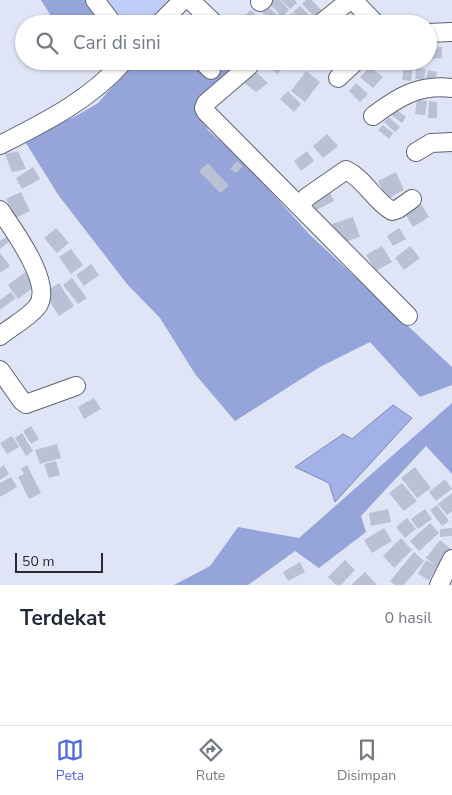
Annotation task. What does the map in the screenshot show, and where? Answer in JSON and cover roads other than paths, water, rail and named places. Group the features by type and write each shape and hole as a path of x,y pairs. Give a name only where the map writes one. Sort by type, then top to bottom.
{"street":[{"path":"95,0 106,15"},
{"path":"169,15 183,0"},
{"path":"190,0 206,15"},
{"path":"332,15 351,0 367,15"},
{"path":"437,33 452,32"},
{"path":"0,145 56,117 98,86 115,70"},
{"path":"244,70 211,98 204,108 408,316"},
{"path":"338,78 346,70"},
{"path":"373,116 396,98 417,90 452,88"},
{"path":"416,152 432,143 452,142"},
{"path":"300,205 307,197 346,170 356,175 383,206 392,211 412,199"},
{"path":"0,210 34,262 40,296 37,307 0,336"},
{"path":"0,370 22,402 26,404 76,386"},
{"path":"439,585 452,560"}]}
